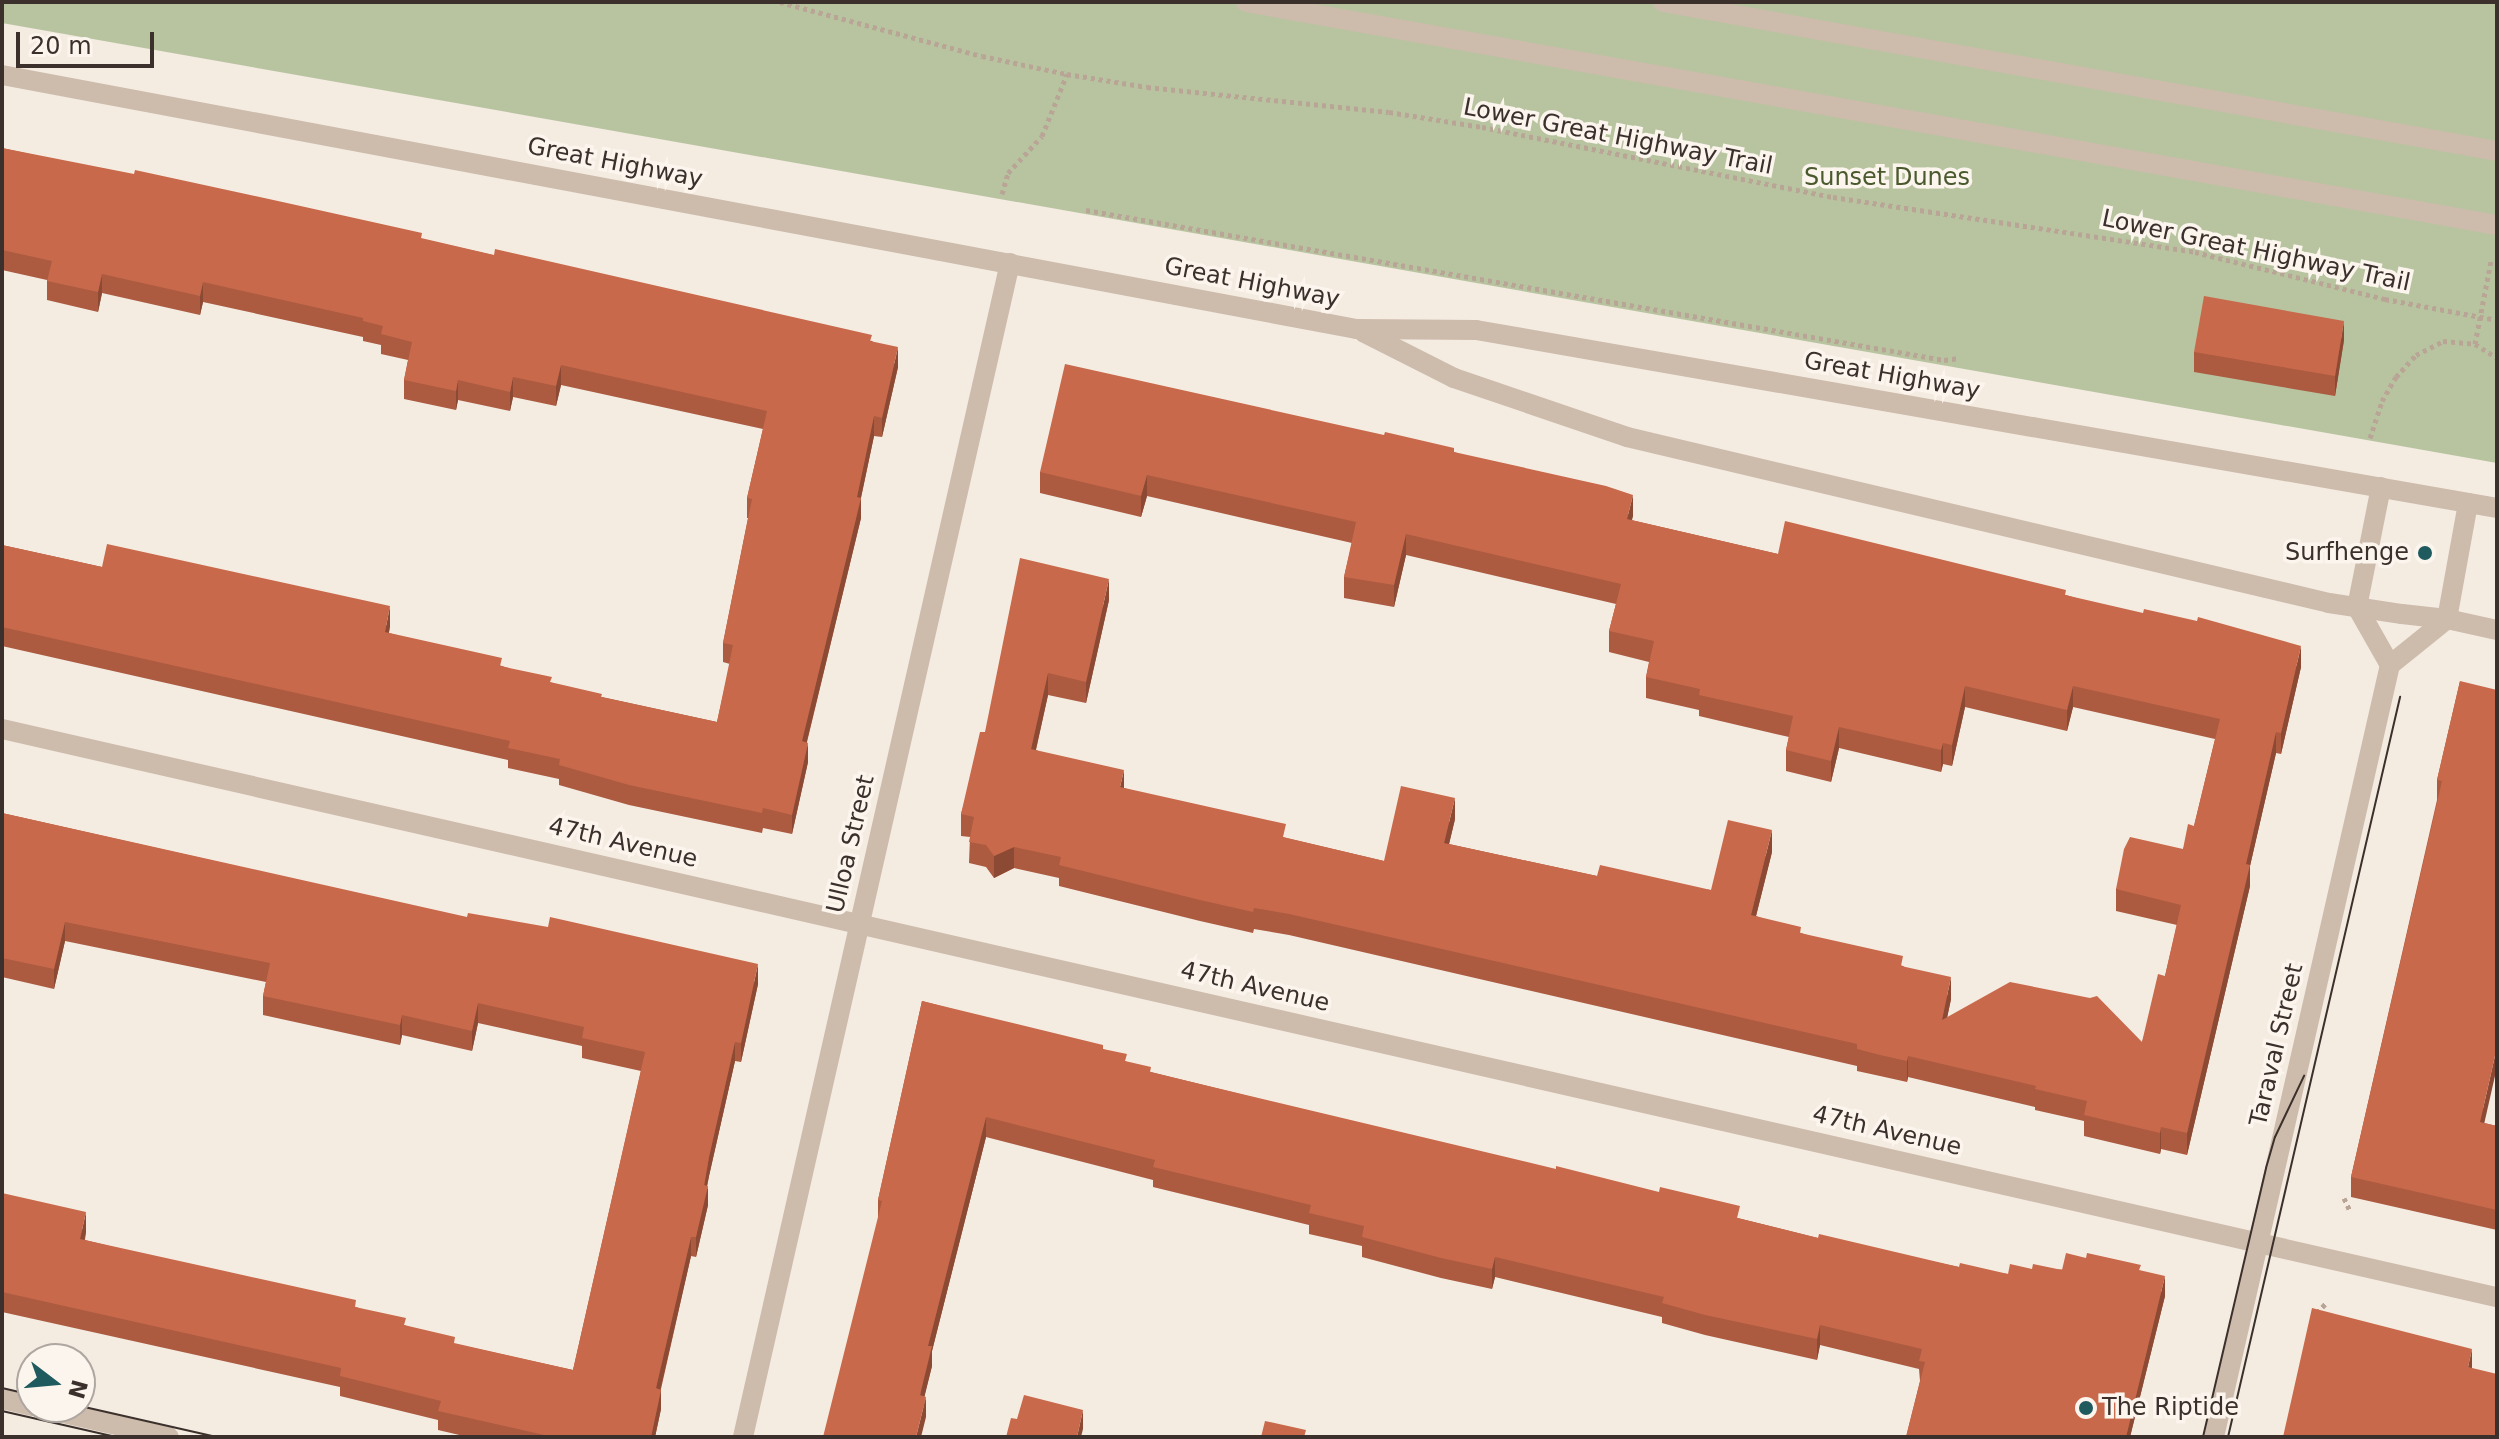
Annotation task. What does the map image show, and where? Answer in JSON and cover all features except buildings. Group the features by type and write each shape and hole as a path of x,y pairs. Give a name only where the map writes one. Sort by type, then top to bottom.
{"street":[{"path":"1246,2 2497,225"},
{"path":"1663,2 2497,151"},
{"name":"Great Highway","path":"2,75 1356,329 1476,330 2497,508"},
{"name":"Ulloa Street","path":"743,1437 1010,263"},
{"path":"1356,329 1454,378 1627,437 2357,607 2447,619 2497,630"},
{"path":"2381,487 2357,607 2390,665 2447,619 2468,503"},
{"name":"Taraval Street","path":"2214,1437 2390,665"},
{"name":"47th Avenue","path":"2,729 2497,1297"},
{"path":"96,1420 169,1437"}],"path":[{"name":"Lower Great Highway Trail","path":"780,2 982,56 1067,74 1147,87 1389,112 1482,127 1833,197 2195,252 2385,299 2497,320"},
{"path":"1002,194 1008,173 1042,136 1067,74"},
{"path":"1086,210 1944,360 1960,358"},
{"path":"2475,344 2491,261"},
{"path":"2370,438 2389,389 2416,355 2443,341 2475,344 2497,358"},
{"path":"2344,1198 2350,1211"},
{"path":"2312,1319 2327,1302"}],"green space":[{"name":"Sunset Dunes","path":"2,2 2497,2 2497,463 2,23"}],"tram line":[{"path":"2228,1437 2400,697"},
{"path":"2203,1437 2266,1168 2275,1137 2304,1076"},
{"path":"2,1388 16,1391"},
{"path":"96,1410 217,1437"},
{"path":"2,1411 116,1437"}],"place":[{"name":"Surfhenge","path":"2425,553"},
{"name":"The Riptide","path":"2086,1408"}]}
